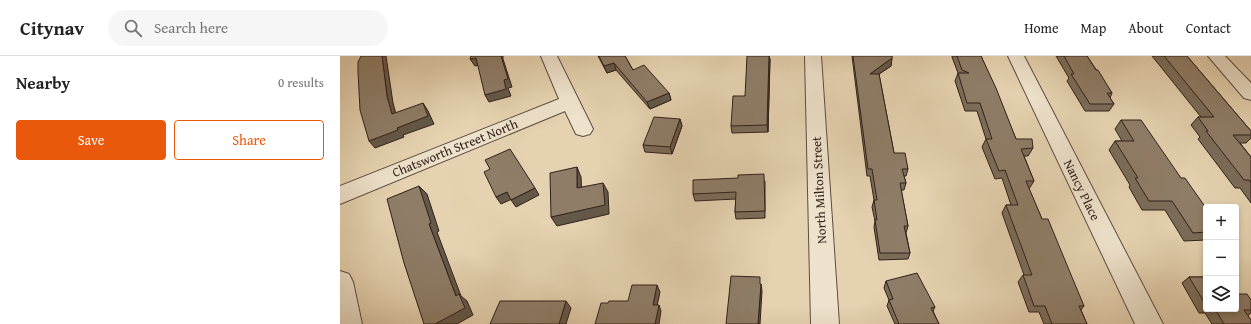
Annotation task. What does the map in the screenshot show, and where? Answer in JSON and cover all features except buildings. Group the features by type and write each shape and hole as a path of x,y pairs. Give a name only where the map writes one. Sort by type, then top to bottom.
{"street":[{"path":"549,56 569,102 583,128"},
{"name":"North Milton Street","path":"812,56 825,324"},
{"name":"Nancy Place","path":"1016,56 1149,324"},
{"path":"1216,56 1251,94"},
{"name":"Chatsworth Street North","path":"340,195 569,102"},
{"path":"340,282 348,324"}]}
